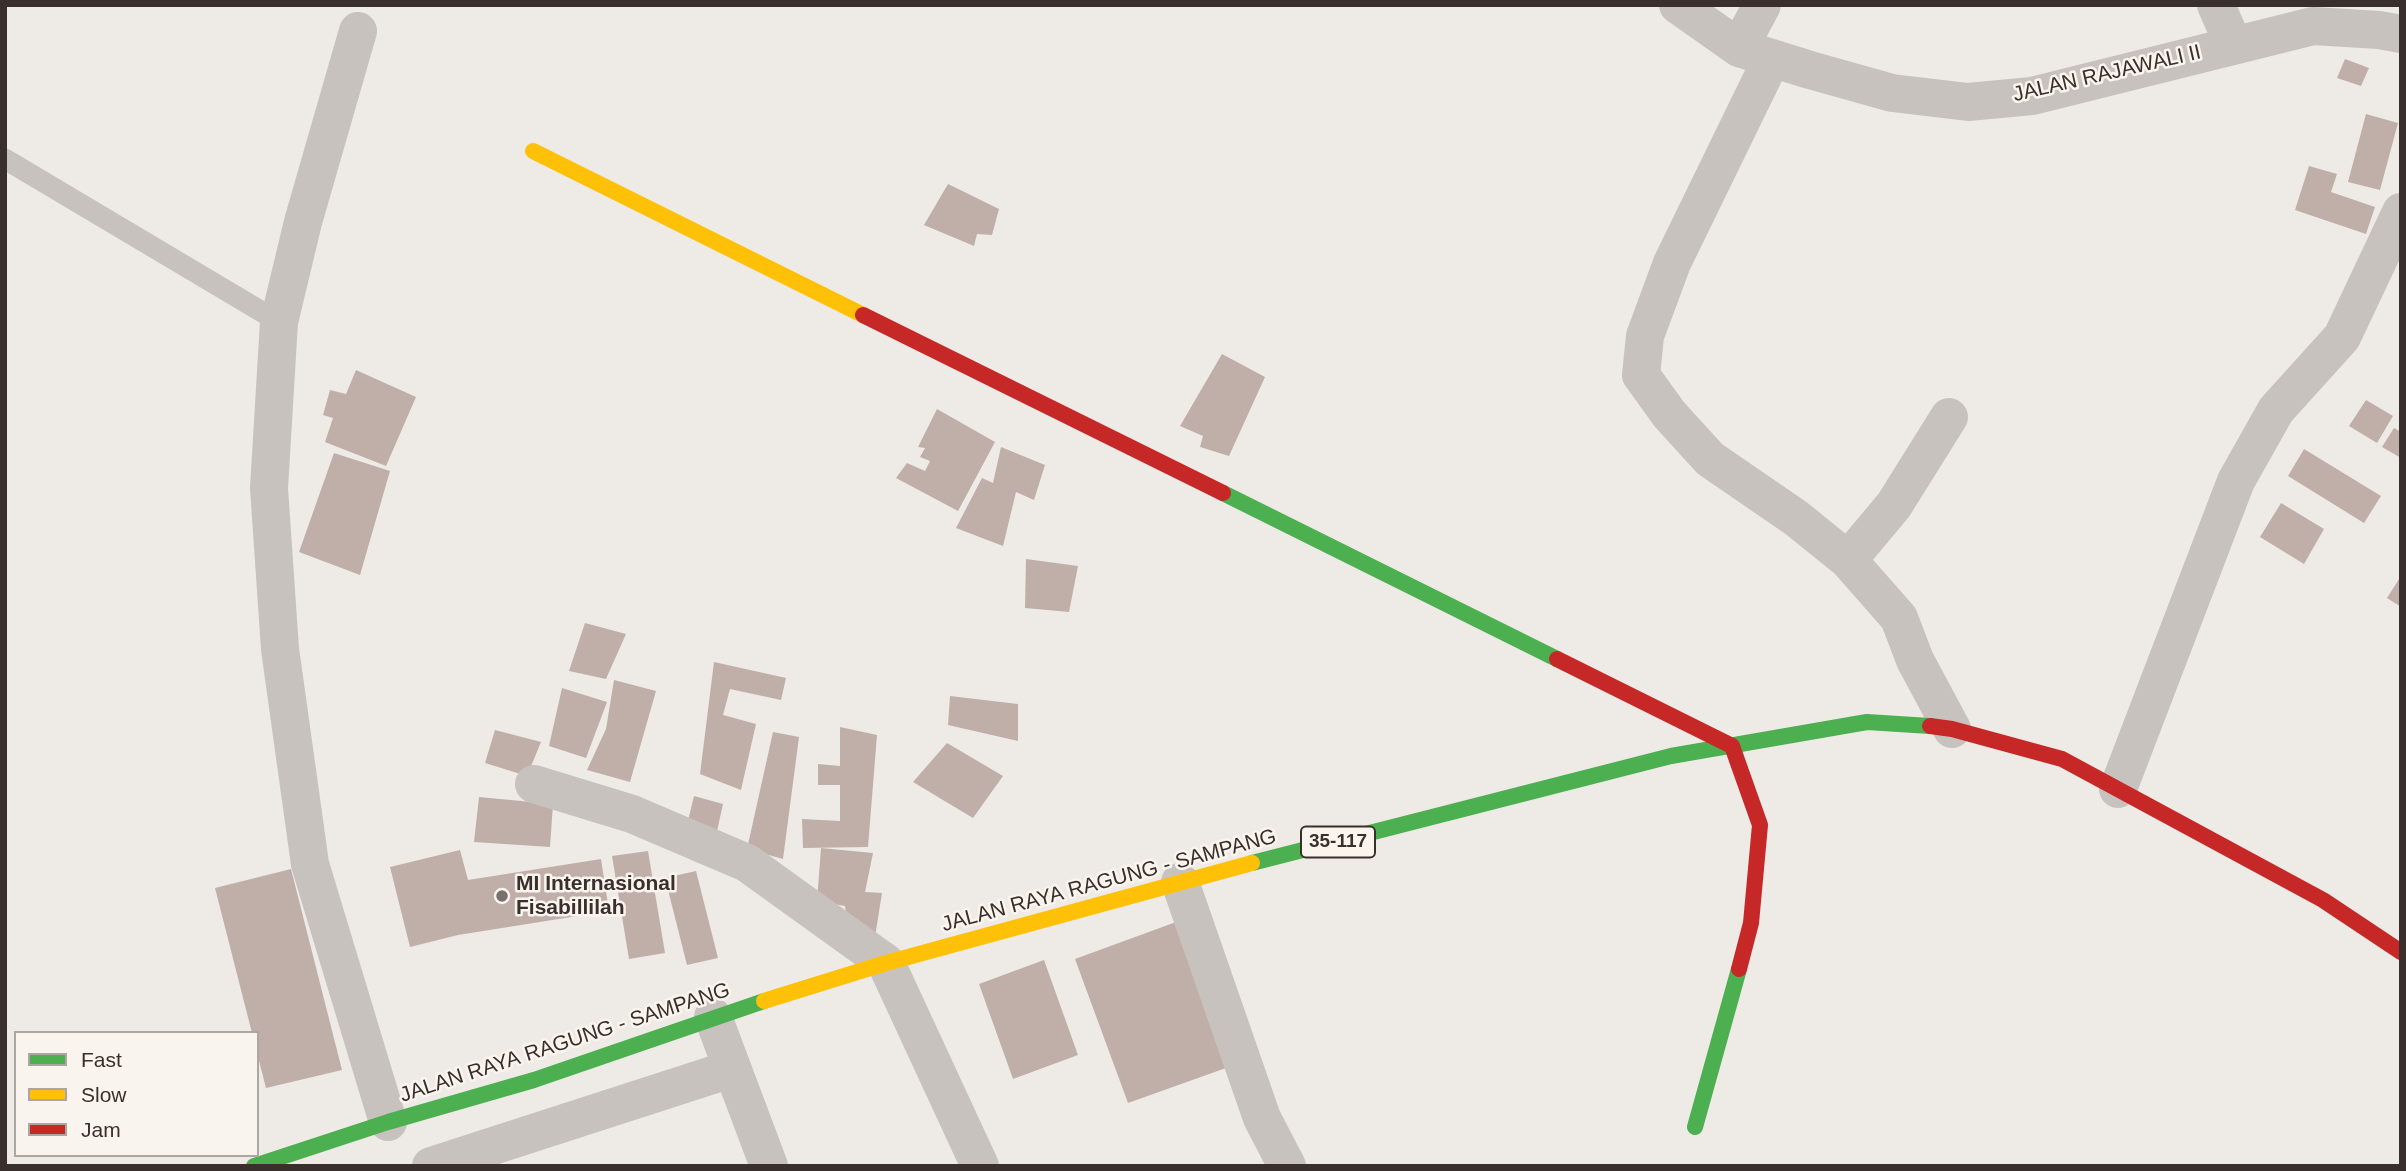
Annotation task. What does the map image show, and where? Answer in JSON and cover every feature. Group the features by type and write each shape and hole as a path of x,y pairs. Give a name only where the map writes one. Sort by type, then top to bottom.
{"main road":[{"path":"533,151 1732,746 1760,825 1751,923 1723,1033 1695,1126"},
{"name":"JALAN RAYA RAGUNG - SAMPANG","path":"254,1166 387,1122 534,1080 713,1017 886,963 1180,882 1671,756 1867,722 1907,723 1952,729 2062,759 2323,900 2401,952"}],"street":[{"name":"JALAN RAJAWALI II","path":"1678,5 1756,53 1892,93 1968,102 2032,96 2312,26 2401,34"},
{"path":"1762,5 1756,53 1645,336 1641,375 1669,414 1710,459 1796,518 1848,560 1899,618 1914,660 1952,729"},
{"path":"2216,5 2233,44"},
{"path":"358,31 303,222 279,322 268,488 280,649 310,864 387,1122"},
{"path":"2118,789 2236,481 2276,410 2342,337 2401,212"},
{"path":"1848,560 1894,505 1949,417"},
{"path":"534,784 632,814 747,863 886,963 980,1166"},
{"path":"1180,882 1262,1118 1287,1166"},
{"path":"713,1017 769,1166"},
{"path":"431,1166 732,1069"}],"lane":[{"path":"5,159 279,322"}],"building":[{"path":"2345,59 2369,68 2361,86 2337,78"},
{"path":"2366,114 2398,123 2380,190 2348,182"},
{"path":"2309,166 2337,174 2331,192 2375,207 2366,234 2295,210"},
{"path":"948,184 999,209 992,235 977,234 974,246 924,225"},
{"path":"1222,354 1265,377 1229,456 1200,447 1203,436 1180,426"},
{"path":"356,370 416,397 386,466 325,442 333,418 323,415 330,390 346,394"},
{"path":"2366,400 2393,416 2377,443 2349,426"},
{"path":"937,409 995,442 958,511 896,478 907,463 925,471 930,461 920,457 925,448 918,447"},
{"path":"2394,428 2401,432 2401,458 2382,447"},
{"path":"1001,447 1045,465 1034,500 1016,492 1003,546 956,528 982,478 993,483"},
{"path":"2304,449 2381,496 2364,523 2288,476"},
{"path":"334,453 390,471 360,575 299,552"},
{"path":"2281,503 2324,529 2304,564 2260,537"},
{"path":"1026,559 1078,566 1069,612 1025,608"},
{"path":"2401,576 2401,607 2387,598"},
{"path":"585,623 626,634 606,679 569,671"},
{"path":"714,662 786,678 781,700 730,689 723,715 756,724 741,790 700,774"},
{"path":"614,680 656,691 630,782 587,770 606,729"},
{"path":"562,688 607,702 586,758 549,746"},
{"path":"950,696 1018,704 1018,741 948,725"},
{"path":"840,727 877,735 868,847 803,848 802,819 840,821 840,785 818,785 818,764 840,766"},
{"path":"495,730 541,742 527,776 485,763"},
{"path":"773,732 799,737 783,859 747,849"},
{"path":"947,743 1003,776 973,818 913,782"},
{"path":"694,796 723,804 715,840 686,829"},
{"path":"479,797 553,804 550,847 474,842"},
{"path":"821,848 873,853 865,892 882,893 875,937 848,929 845,906 817,901"},
{"name":"MI Internasional Fisabillilah","path":"460,850 468,880 601,859 609,911 458,935 410,947 390,867"},
{"path":"648,851 665,953 629,959 612,856"},
{"path":"291,869 342,1070 266,1088 259,1061 259,1031 251,1031 215,888"},
{"path":"696,871 718,958 687,965 665,878"},
{"path":"1187,918 1240,1063 1128,1103 1075,959"},
{"path":"1044,960 1078,1055 1013,1079 979,984"}],"traffic: fast":[{"path":"1223,493 1557,659"},
{"path":"1252,863 1671,756 1867,722 1930,726"},
{"path":"1695,1127 1739,969"},
{"path":"254,1166 388,1122 534,1080 764,1001"}],"traffic: slow":[{"path":"533,151 863,315"},
{"path":"764,1001 886,963 1252,863"}],"traffic: jam":[{"path":"863,315 1223,493"},
{"path":"1557,659 1732,746 1760,825 1751,923 1739,969"},
{"path":"1930,726 1952,729 2062,759 2323,900 2401,952"}],"place":[{"name":"MI Internasional Fisabillilah","path":"502,896"}]}
